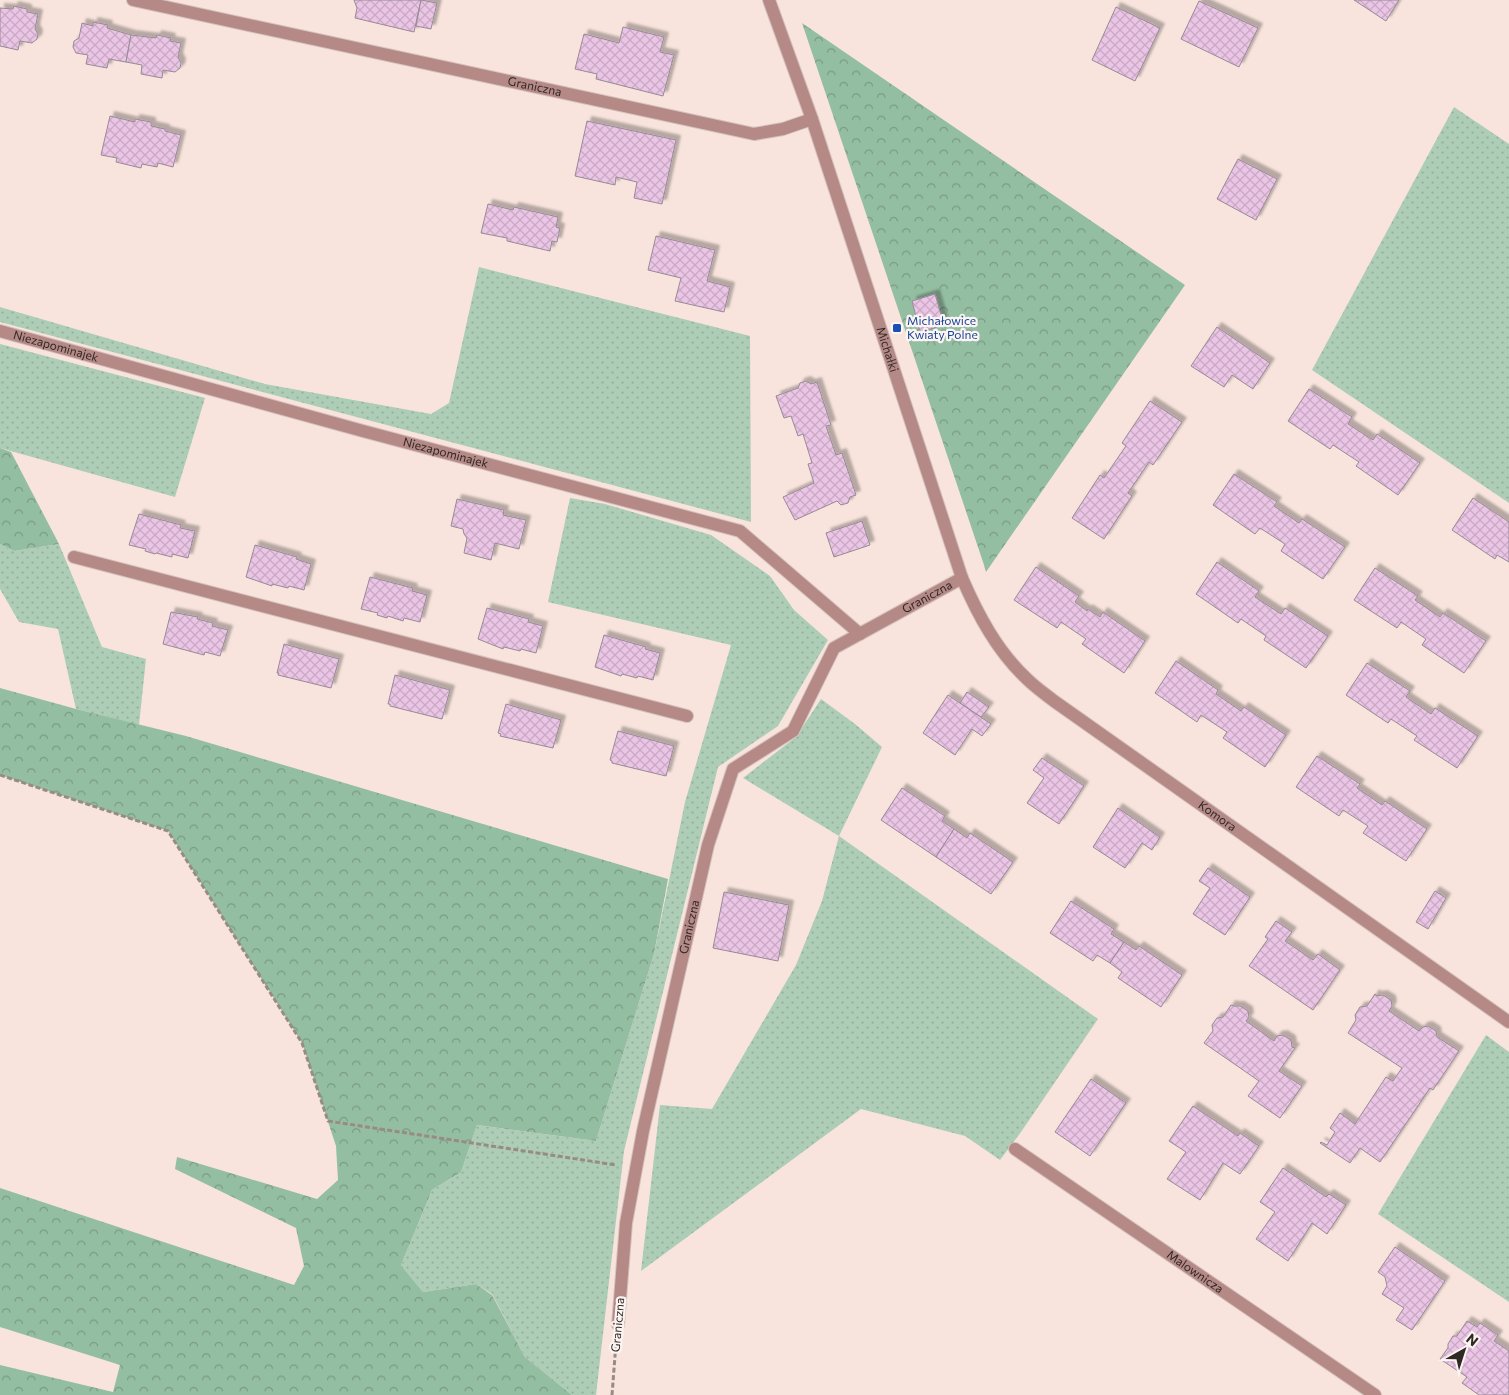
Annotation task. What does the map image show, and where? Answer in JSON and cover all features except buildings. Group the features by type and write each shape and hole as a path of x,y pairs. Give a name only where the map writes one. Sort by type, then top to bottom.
{"street":[{"name":"Graniczna","path":"133,0 754,134 783,129 812,119"},
{"path":"769,0 812,119"},
{"name":"Michałki","path":"812,119 962,578"},
{"name":"Niezapominajek","path":"0,331 740,531 860,634"},
{"path":"74,557 687,716"},
{"name":"Graniczna","path":"618,1325 626,1223 636,1168 708,845 732,769 793,731 834,648 962,578"},
{"name":"Komora","path":"962,578 978,613 1000,648 1027,679 1054,701 1509,1022"},
{"name":"Malownicza","path":"1015,1149 1376,1395"}],"path":[{"path":"0,774 168,831 302,1043 328,1121 636,1168"},
{"name":"Graniczna","path":"612,1395 618,1325"}],"green space":[{"path":"802,23 1185,285 986,572 984,565"},
{"path":"1454,107 1509,144 1509,503 1312,370"},
{"path":"479,267 750,336 751,522 0,322 0,307 265,384 431,414 449,403"},
{"path":"0,344 205,398 175,497 0,448"},
{"path":"0,448 11,452 59,544 14,551 0,544"},
{"path":"570,498 605,504 711,535 770,576 794,610 828,640 778,726 718,767 624,1151 596,1395 572,1395 525,1357 492,1294 476,1284 423,1292 401,1265 432,1190 461,1172 477,1125 596,1141 654,954 685,802 731,645 548,602"},
{"path":"0,544 14,551 59,544 102,647 146,659 139,725 76,709 58,629 19,622 0,589"},
{"path":"0,688 186,736 668,879 654,954 596,1141 477,1125 461,1172 432,1190 401,1265 423,1292 476,1284 492,1295 525,1357 572,1395 0,1395 0,1365 113,1392 120,1365 0,1327 0,1188 294,1285 304,1266 296,1228 175,1169 177,1157 317,1199 338,1180 336,1146 302,1043 168,831 0,775"},
{"path":"821,699 882,747 839,836 743,778 796,737"},
{"path":"839,836 1098,1019 1000,1160 965,1136 861,1109 641,1271 660,1105 712,1109 796,965 822,901"},
{"path":"1486,1035 1509,1052 1509,1302 1378,1214"}],"place":[{"name":"Michałowice Kwiaty Polne","path":"897,328"}]}
